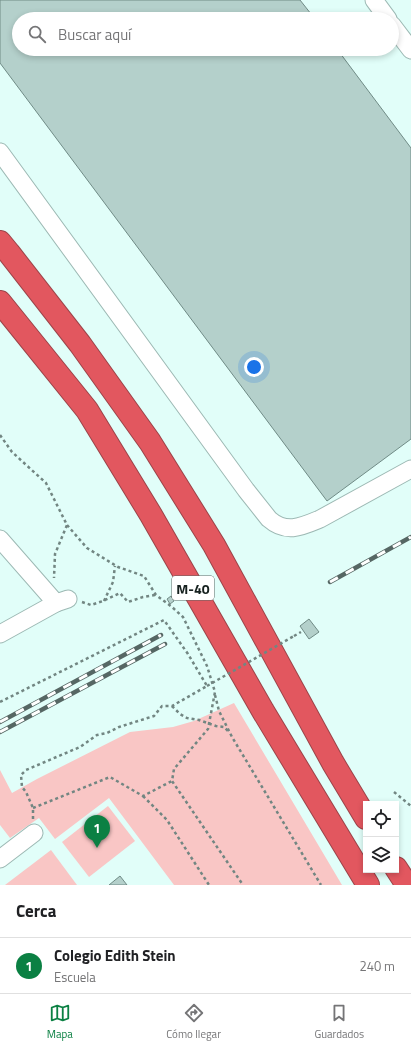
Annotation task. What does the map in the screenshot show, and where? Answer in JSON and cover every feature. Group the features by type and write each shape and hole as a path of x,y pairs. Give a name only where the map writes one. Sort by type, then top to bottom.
{"highway":[{"name":"M-40","path":"0,242 80,344 150,442 214,545 333,763 363,813"},
{"name":"M-40","path":"0,302 86,410 151,515 263,711 368,885"},
{"path":"399,873 407,885"}],"street":[{"path":"374,0 383,12"},
{"path":"399,34 411,50"},
{"path":"0,152 269,520 286,528 298,528 305,526 411,469"},
{"path":"0,539 62,601 0,634"},
{"path":"0,859 34,833"}],"path":[{"path":"0,436 12,452 46,483 68,525 87,548 115,566 144,576 156,595 183,617 207,666 219,711 232,737 321,885"},
{"path":"68,525 55,554 54,578 62,601 91,604 103,601 120,593 128,602 156,595"},
{"path":"103,601 113,582 115,566"},
{"path":"0,702 164,620 188,654 207,686"},
{"path":"34,833 33,808 26,792 22,787 21,775 26,770 80,747 97,735 107,733 119,727 154,716 162,706 172,706 301,632"},
{"path":"215,692 208,728 174,769 172,781 243,885"},
{"path":"172,706 180,714 187,718 224,727 232,737"},
{"path":"33,808 110,776 142,796 167,820 209,885"},
{"path":"142,796 172,781"},
{"path":"394,792 411,806"}],"shaded area":[{"path":"234,703 342,885 174,885 109,798 55,839 39,818 10,838 0,825 0,770 12,793 130,732 173,727 194,721"},
{"path":"108,806 135,841 89,877 62,842"},
{"path":"51,850 77,885 5,885"}],"building":[{"path":"0,0 300,0 309,12 12,12 12,56 342,56 411,148 411,439 327,501 0,63"},
{"path":"171,596 174,601 170,604 167,599"},
{"path":"309,619 319,632 309,639 300,626"},
{"path":"120,876 127,885 109,885"}],"railway":[{"path":"330,582 411,537"},
{"path":"0,722 161,635"},
{"path":"0,732 165,644"}],"place":[{"name":"Colegio Edith Stein","path":"97,848"}]}
